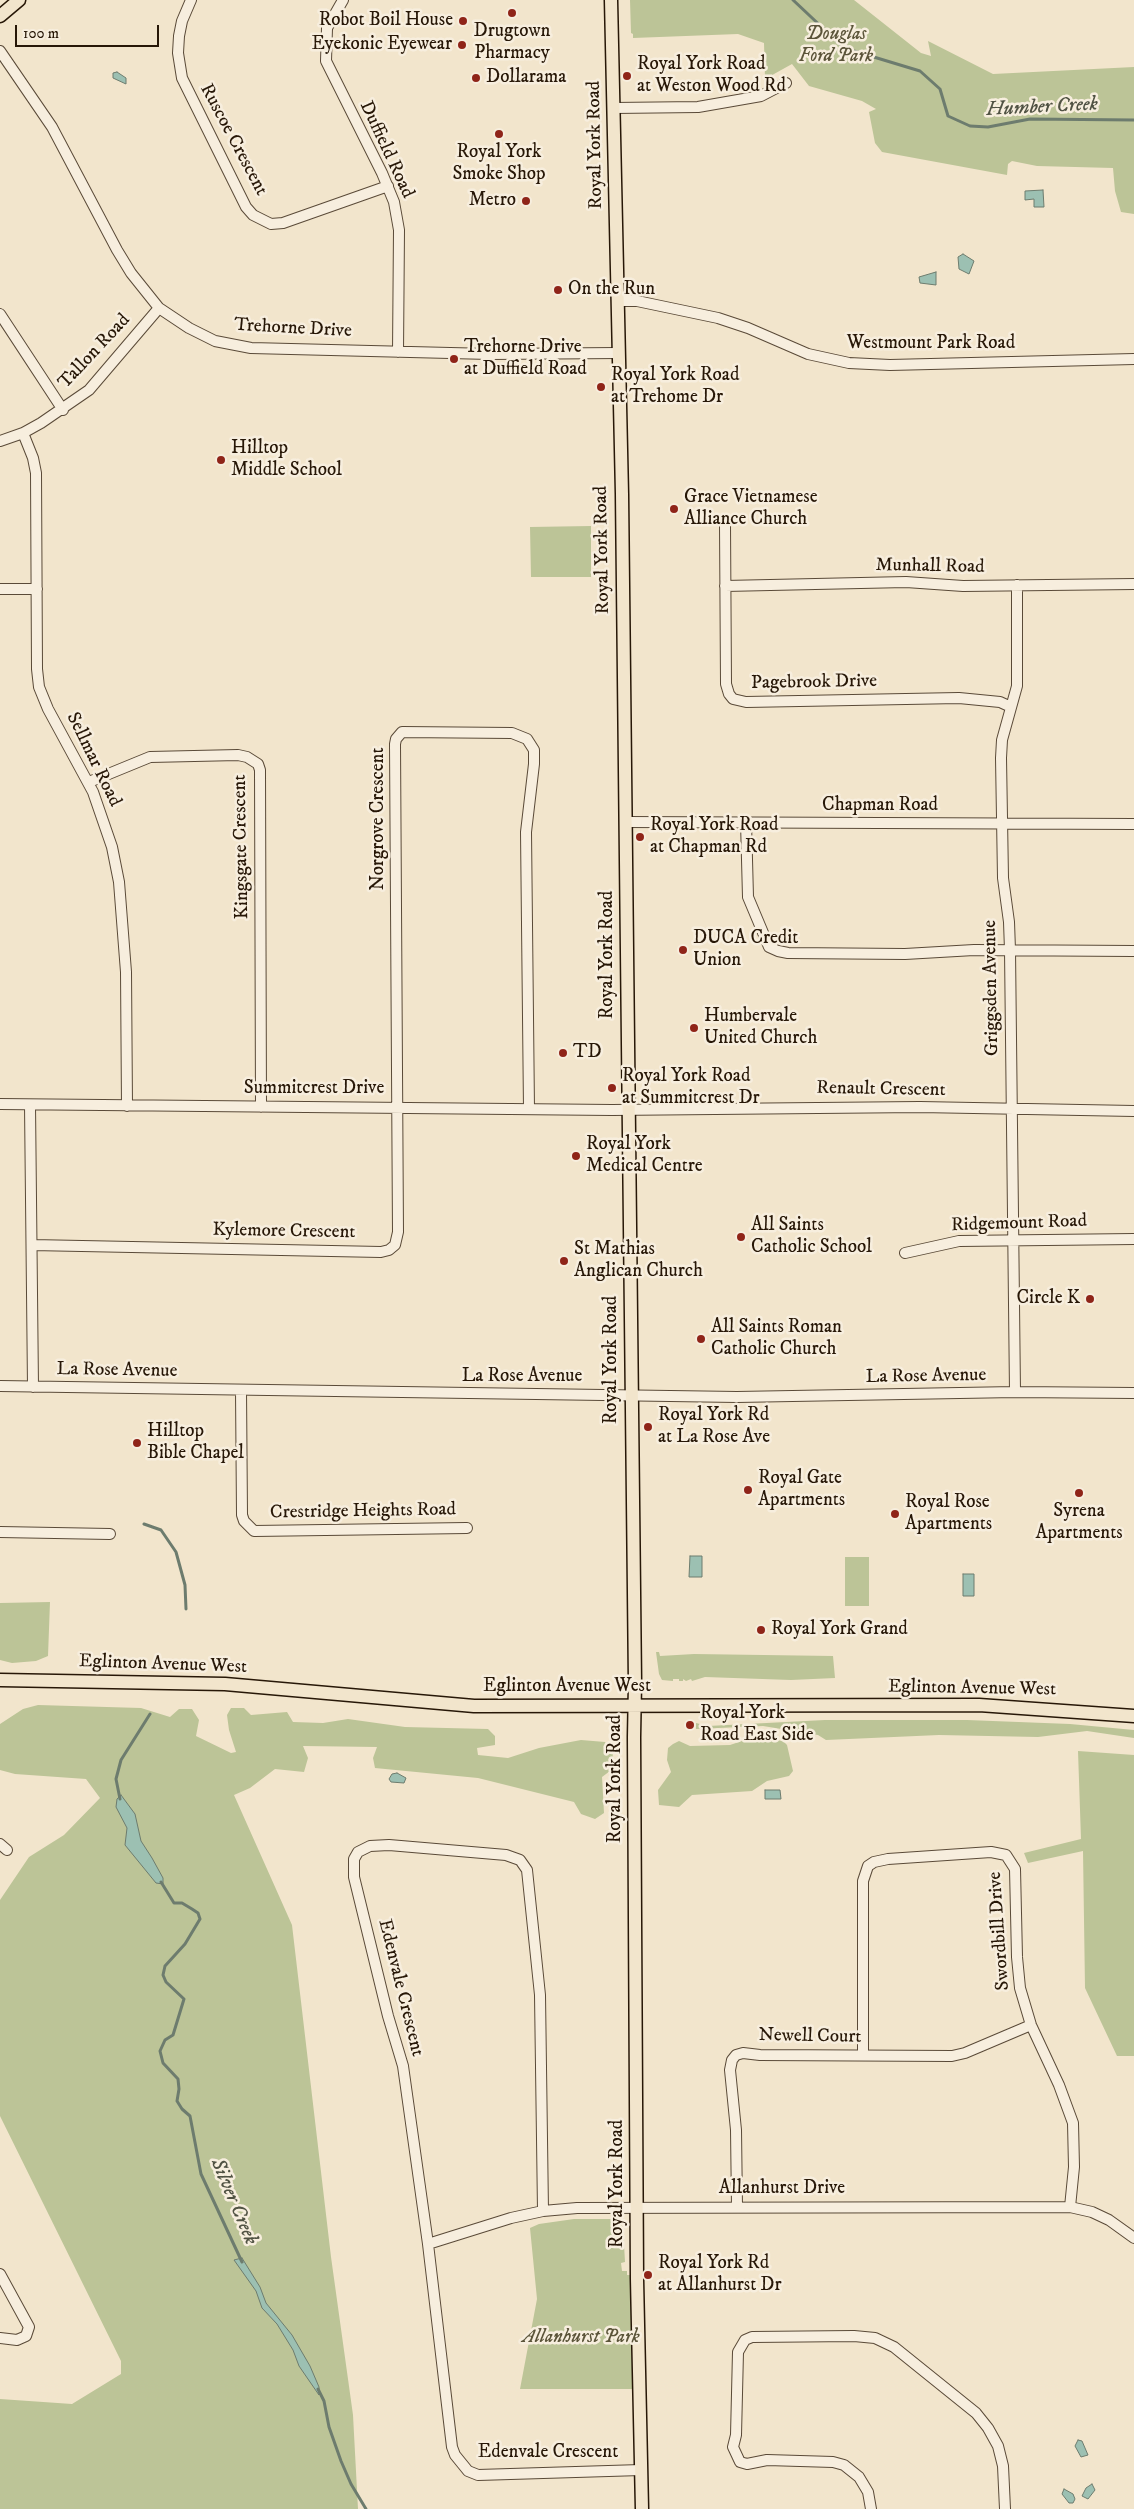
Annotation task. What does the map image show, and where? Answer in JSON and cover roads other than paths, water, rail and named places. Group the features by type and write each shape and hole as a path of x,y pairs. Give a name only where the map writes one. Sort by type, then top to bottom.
{"main road":[{"path":"0,16 19,0"},
{"name":"Royal York Road","path":"611,0 618,301 626,822 635,1706 637,2208 642,2509"},
{"name":"Eglinton Avenue West","path":"0,1680 225,1684 474,1706 979,1704 1134,1716"}],"street":[{"name":"Ruscoe Crescent","path":"191,0 182,21 179,36 178,53 182,78 246,207 253,215 271,224 283,223 388,186"},
{"name":"Duffield Road","path":"343,0 328,28 326,61 388,186 399,230 398,352"},
{"name":"Trehorne Drive","path":"0,51 48,120 124,263 159,308 189,328 215,341 251,348 398,352 618,353"},
{"path":"614,108 698,107 761,96 786,83"},
{"name":"Westmount Park Road","path":"618,301 637,301 718,318 748,328 808,354 849,363 890,365 1134,359"},
{"name":"Tallon Road","path":"0,441 23,433 63,410 89,390 159,308"},
{"path":"0,314 63,410"},
{"name":"Sellmar Road","path":"23,433 33,458 36,474 37,669 40,687 48,709 89,782 112,847 123,914 127,1106"},
{"name":"Pagebrook Drive","path":"725,525 726,684 729,694 733,699 746,702 959,698 1000,702 1012,707"},
{"name":"Munhall Road","path":"726,586 906,582 964,586 1134,584"},
{"name":"Griggsden Avenue","path":"1015,1392 1010,950 1009,922 1003,878 1002,740 1017,686 1017,585"},
{"path":"0,589 37,588"},
{"name":"Norgrove Crescent","path":"397,1107 395,744 398,734 407,732 518,734 527,739 534,750 526,832 529,1109"},
{"name":"Kingsgate Crescent","path":"89,782 150,757 238,756 253,759 258,764 260,770 261,1106"},
{"name":"Chapman Road","path":"626,822 1134,824"},
{"path":"746,822 748,897 769,947 778,951 812,954 913,954 1010,950 1134,951"},
{"name":"Summitcrest Drive","path":"0,1104 628,1109"},
{"path":"30,1105 34,1387"},
{"name":"Kylemore Crescent","path":"32,1245 389,1250 395,1246 398,1232 397,1107"},
{"name":"Renault Crescent","path":"628,1109 810,1107 1134,1111"},
{"name":"Ridgemount Road","path":"905,1253 959,1240 1134,1239"},
{"name":"La Rose Avenue","path":"0,1386 813,1398 1015,1392 1134,1393"},
{"name":"Crestridge Heights Road","path":"241,1391 242,1515 244,1522 254,1531 467,1528"},
{"path":"0,1532 110,1534"},
{"name":"Edenvale Crescent","path":"542,2211 542,2019 527,1870 520,1860 506,1856 389,1844 370,1846 358,1852 354,1859 354,1877 388,2016 403,2066 428,2244 452,2447 468,2471 478,2474 641,2470"},
{"name":"Swordbill Drive","path":"864,2055 862,1881 868,1866 880,1860 991,1852 1000,1853 1011,1859 1015,1869 1018,1978 1031,2025 1059,2085 1073,2123 1074,2161 1070,2207"},
{"name":"Newell Court","path":"737,2207 736,2130 730,2070 732,2060 743,2053 760,2055 952,2056 965,2054 1031,2025"},
{"name":"Allanhurst Drive","path":"428,2244 512,2218 542,2211 737,2207 1070,2207 1092,2212 1109,2220 1134,2238"},
{"path":"0,2274 29,2327 26,2336 17,2340 0,2338"},
{"path":"871,2509 864,2484 852,2471 839,2464 822,2460 767,2460 756,2464 740,2462 733,2447 736,2435 738,2352 746,2340 752,2337 854,2336 876,2338 894,2347 976,2414 988,2428 1001,2455 1005,2480 1005,2509"}],"waterway":[{"name":"Humber Creek","path":"793,0 844,48 920,71 940,89 948,116 970,126 988,127 1030,119 1134,120"},
{"name":"Silver Creek","path":"144,1524 161,1530 176,1552 185,1585 186,1609"},
{"name":"Silver Creek","path":"120,1799 116,1779 121,1760 150,1714"},
{"name":"Silver Creek","path":"161,1882 174,1903 182,1903 192,1909 198,1913 200,1919 185,1944 165,1966 163,1975 166,1982 184,1999 173,2035 165,2040 160,2051 163,2063 178,2079 177,2101 190,2116 201,2174 242,2262"},
{"name":"Silver Creek","path":"318,2389 324,2401 329,2427 341,2461 351,2484 366,2509"}],"place":[{"name":"Drugtown Pharmacy","path":"512,13"},
{"name":"Robot Boil House","path":"463,21"},
{"name":"Eyekonic Eyewear","path":"462,45"},
{"name":"Royal York Road at Weston Wood Rd","path":"627,76"},
{"name":"Dollarama","path":"476,78"},
{"name":"Royal York Smoke Shop","path":"499,134"},
{"name":"Metro","path":"526,201"},
{"name":"On the Run","path":"558,290"},
{"name":"Trehorne Drive at Duffield Road","path":"454,359"},
{"name":"Royal York Road at Trehome Dr","path":"601,387"},
{"name":"Hilltop Middle School","path":"221,460"},
{"name":"Grace Vietnamese Alliance Church","path":"674,509"},
{"name":"Royal York Road at Chapman Rd","path":"640,837"},
{"name":"DUCA Credit Union","path":"683,950"},
{"name":"Humbervale United Church","path":"694,1028"},
{"name":"TD","path":"563,1053"},
{"name":"Royal York Road at Summitcrest Dr","path":"612,1088"},
{"name":"Royal York Medical Centre","path":"576,1156"},
{"name":"All Saints Catholic School","path":"741,1237"},
{"name":"St Mathias Anglican Church","path":"564,1261"},
{"name":"Circle K","path":"1090,1299"},
{"name":"All Saints Roman Catholic Church","path":"701,1339"},
{"name":"Royal York Rd at La Rose Ave","path":"648,1427"},
{"name":"Hilltop Bible Chapel","path":"137,1443"},
{"name":"Royal Gate Apartments","path":"748,1490"},
{"name":"Syrena Apartments","path":"1079,1493"},
{"name":"Royal Rose Apartments","path":"895,1514"},
{"name":"Royal York Grand","path":"761,1630"},
{"name":"Royal York Road East Side","path":"690,1725"},
{"name":"Royal York Rd at Allanhurst Dr","path":"648,2275"}],"park label":[{"name":"Douglas Ford Park","path":"836,46"},
{"name":"Allanhurst Park","path":"581,2338"}]}
